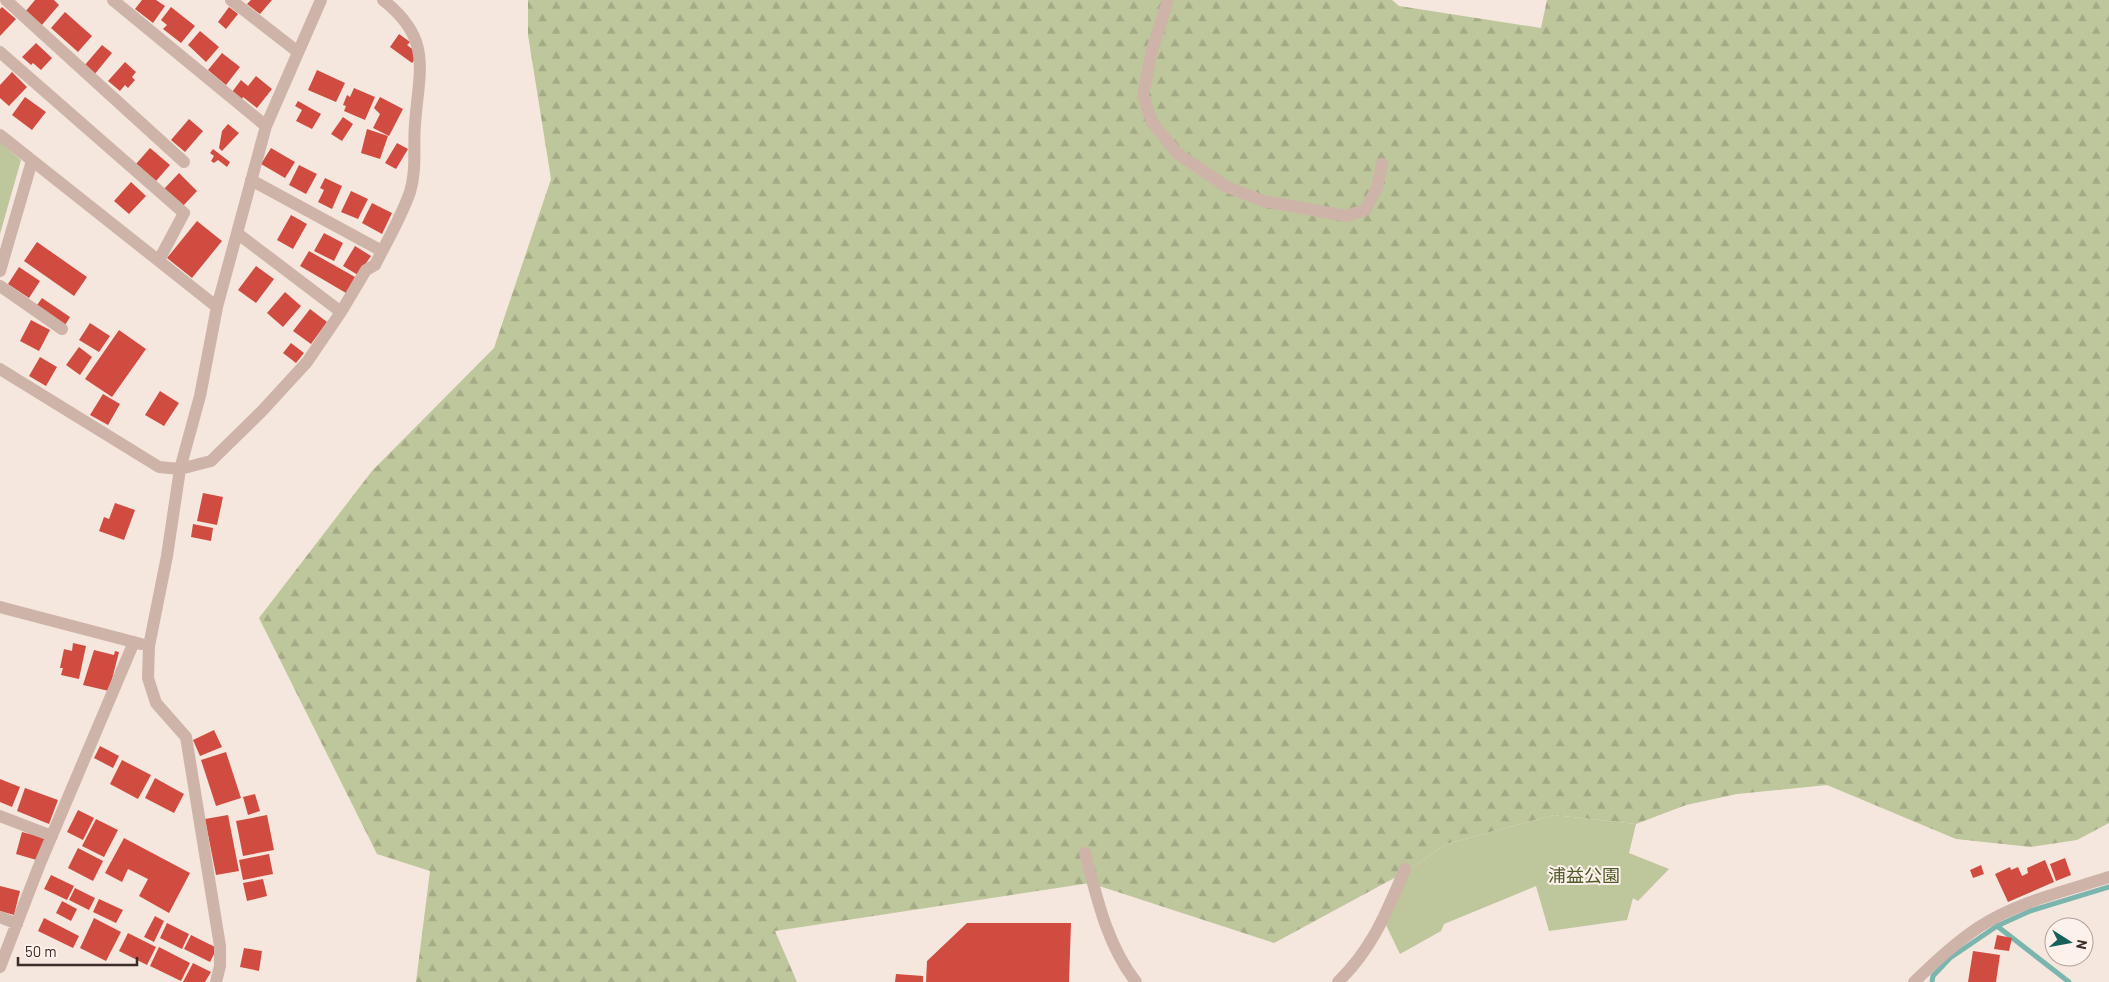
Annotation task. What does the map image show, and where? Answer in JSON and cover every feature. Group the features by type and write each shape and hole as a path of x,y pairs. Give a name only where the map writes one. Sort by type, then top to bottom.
{"street":[{"path":"6,0 184,162"},
{"path":"113,0 266,126"},
{"path":"231,0 298,52"},
{"path":"216,982 220,966 220,946 186,737 156,703 148,678 149,646 167,556 180,469 200,396 217,307 266,126 321,0"},
{"path":"0,370 159,467 180,469 211,461 262,411 307,362 341,312 366,270 375,265 409,194 415,171 415,126 421,69 419,50 412,30 399,12 383,0"},
{"path":"1168,0 1152,50 1143,95 1152,122 1177,153 1227,187 1264,201 1346,216 1365,210 1377,188 1382,164"},
{"path":"0,52 184,213 159,260"},
{"path":"0,135 217,307"},
{"path":"0,271 32,161"},
{"path":"251,180 382,251"},
{"path":"237,233 341,312"},
{"path":"0,286 62,329"},
{"path":"0,607 149,646"},
{"path":"0,967 52,836 134,642"},
{"path":"0,816 52,836"},
{"path":"1085,853 1100,908 1112,940 1136,982"},
{"path":"1338,982 1352,968 1376,934 1405,869"},
{"path":"1914,982 1948,950 1980,926 2008,911 2109,877"},
{"path":"0,918 17,924"}],"green space":[{"path":"528,0 1392,0 1399,6 1541,28 1547,0 2109,0 2109,823 2077,840 2031,847 1956,839 1827,785 1737,794 1686,805 1636,824 1554,815 1446,844 1411,869 1274,943 1090,883 775,931 797,982 416,982 430,871 377,854 259,618 372,471 494,348 551,179 528,35"},
{"path":"0,142 21,160 0,234"},
{"name":"浦益公園","path":"1554,815 1636,824 1629,853 1669,869 1638,901 1633,898 1627,920 1549,931 1536,886 1444,924 1441,931 1400,954 1386,925 1411,869 1446,844"}],"building":[{"path":"35,0 54,0 59,5 41,26 25,12"},
{"path":"142,0 156,0 165,6 153,23 135,9"},
{"path":"251,0 272,0 260,14 247,4"},
{"path":"2,7 16,19 0,36 0,9"},
{"path":"171,7 195,26 181,43 163,29 167,25 161,20"},
{"path":"229,7 238,14 226,29 218,22"},
{"path":"65,12 92,36 78,52 51,28"},
{"path":"200,31 219,47 206,62 188,45"},
{"path":"399,34 410,42 407,45 419,54 412,63 390,47"},
{"path":"36,43 52,58 41,70 33,63 31,65 22,57"},
{"path":"102,45 112,53 94,75 84,66"},
{"path":"222,53 240,67 226,85 208,70"},
{"path":"125,62 136,72 132,77 135,80 128,88 125,85 120,91 108,81"},
{"path":"317,70 345,83 336,102 308,90"},
{"path":"12,72 27,87 9,106 0,98 0,85"},
{"path":"256,76 272,89 257,108 243,97 242,99 232,92 241,80 248,86"},
{"path":"354,88 375,97 365,120 344,111 346,106 343,105 347,95 350,97"},
{"path":"25,97 46,112 32,130 12,115"},
{"path":"380,97 403,109 389,136 373,128 380,114 374,108"},
{"path":"298,101 321,114 312,129 296,121 302,110 295,106"},
{"path":"343,117 353,124 342,141 331,134"},
{"path":"189,119 203,131 185,152 171,140"},
{"path":"228,124 239,133 222,151 219,148 222,131"},
{"path":"367,129 388,136 380,159 361,153"},
{"path":"397,143 408,149 396,169 385,163"},
{"path":"150,148 170,165 156,181 136,164"},
{"path":"271,148 295,162 285,178 261,164"},
{"path":"213,149 230,162 227,167 218,160 214,163 211,161 214,156 210,153"},
{"path":"299,165 317,174 306,194 289,185"},
{"path":"179,173 197,191 183,206 164,189"},
{"path":"325,178 342,186 332,209 318,202 324,190 320,188"},
{"path":"131,182 146,196 129,214 114,201"},
{"path":"351,191 368,199 358,219 341,212"},
{"path":"372,203 392,213 382,234 362,223"},
{"path":"291,215 307,224 293,249 277,240"},
{"path":"197,221 222,241 192,278 167,258"},
{"path":"324,233 343,243 334,261 314,251"},
{"path":"37,242 87,277 74,296 24,261"},
{"path":"355,246 371,256 358,275 343,266"},
{"path":"309,251 355,277 346,293 300,266"},
{"path":"256,266 274,279 256,303 238,290"},
{"path":"19,267 40,281 29,298 8,284"},
{"path":"285,292 301,306 283,327 267,313"},
{"path":"42,298 70,317 64,327 35,308"},
{"path":"310,309 327,322 311,344 293,331"},
{"path":"31,320 50,330 39,351 20,341"},
{"path":"90,323 110,336 99,352 79,340"},
{"path":"119,330 146,349 112,397 85,379"},
{"path":"291,343 304,353 296,363 283,353"},
{"path":"79,347 92,357 80,375 66,365"},
{"path":"40,357 57,367 46,386 29,376"},
{"path":"160,391 179,403 164,426 145,415"},
{"path":"103,394 120,404 108,425 90,415"},
{"path":"203,493 223,497 217,525 197,521"},
{"path":"115,503 135,510 124,540 99,531 104,517 109,519"},
{"path":"193,524 213,528 211,541 191,537"},
{"path":"73,643 86,646 79,679 61,675 63,668 60,668 64,649 72,651"},
{"path":"94,650 114,655 115,651 119,652 109,691 83,685"},
{"path":"214,730 222,747 200,756 193,740"},
{"path":"100,746 119,756 113,768 94,758"},
{"path":"226,752 241,798 216,806 201,760"},
{"path":"122,760 151,775 138,799 110,784"},
{"path":"155,778 184,794 174,813 145,798"},
{"path":"0,779 20,787 12,807 0,802"},
{"path":"25,788 58,800 49,824 17,811"},
{"path":"255,794 260,811 248,815 243,797"},
{"path":"78,810 94,818 83,840 67,832"},
{"path":"228,815 239,871 216,875 205,819"},
{"path":"267,815 274,850 243,856 236,821"},
{"path":"96,819 118,830 104,857 82,846"},
{"path":"22,832 45,838 40,861 16,854"},
{"path":"124,838 190,873 169,913 139,896 148,879 128,869 122,882 105,873"},
{"path":"78,848 103,861 93,881 68,868"},
{"path":"269,854 273,874 243,880 239,860"},
{"path":"2065,858 2071,875 2056,881 2050,864"},
{"path":"2045,860 2054,882 2008,902 1995,874 2010,867 2011,870 2018,867 2022,876 2028,873 2027,868"},
{"path":"1981,865 1984,874 1973,878 1970,870"},
{"path":"51,875 74,886 67,900 44,889"},
{"path":"263,879 267,896 247,901 243,883"},
{"path":"0,886 20,891 14,915 0,911"},
{"path":"75,888 95,898 89,910 69,900"},
{"path":"99,899 123,910 116,923 93,912"},
{"path":"62,901 77,909 71,921 56,913"},
{"path":"155,916 164,921 154,942 144,937"},
{"path":"44,918 79,936 73,948 38,931"},
{"path":"94,918 121,932 106,961 80,948"},
{"path":"167,923 189,934 182,949 160,938"},
{"path":"967,923 1071,923 1069,982 926,982 927,961"},
{"path":"128,933 156,947 147,965 119,951"},
{"path":"191,935 217,948 210,962 184,949"},
{"path":"1997,935 2012,938 2009,951 1994,949"},
{"path":"159,947 190,963 181,981 150,966"},
{"path":"244,948 262,951 259,971 240,967"},
{"path":"1973,951 2000,955 1996,982 1968,982"},
{"path":"193,963 211,972 205,982 183,982"},
{"path":"896,974 923,976 923,982 895,982"}],"waterway":[{"path":"1932,982 1933,976 1950,958 1997,926 2030,911 2109,887"},
{"path":"1997,926 2069,982"}]}
